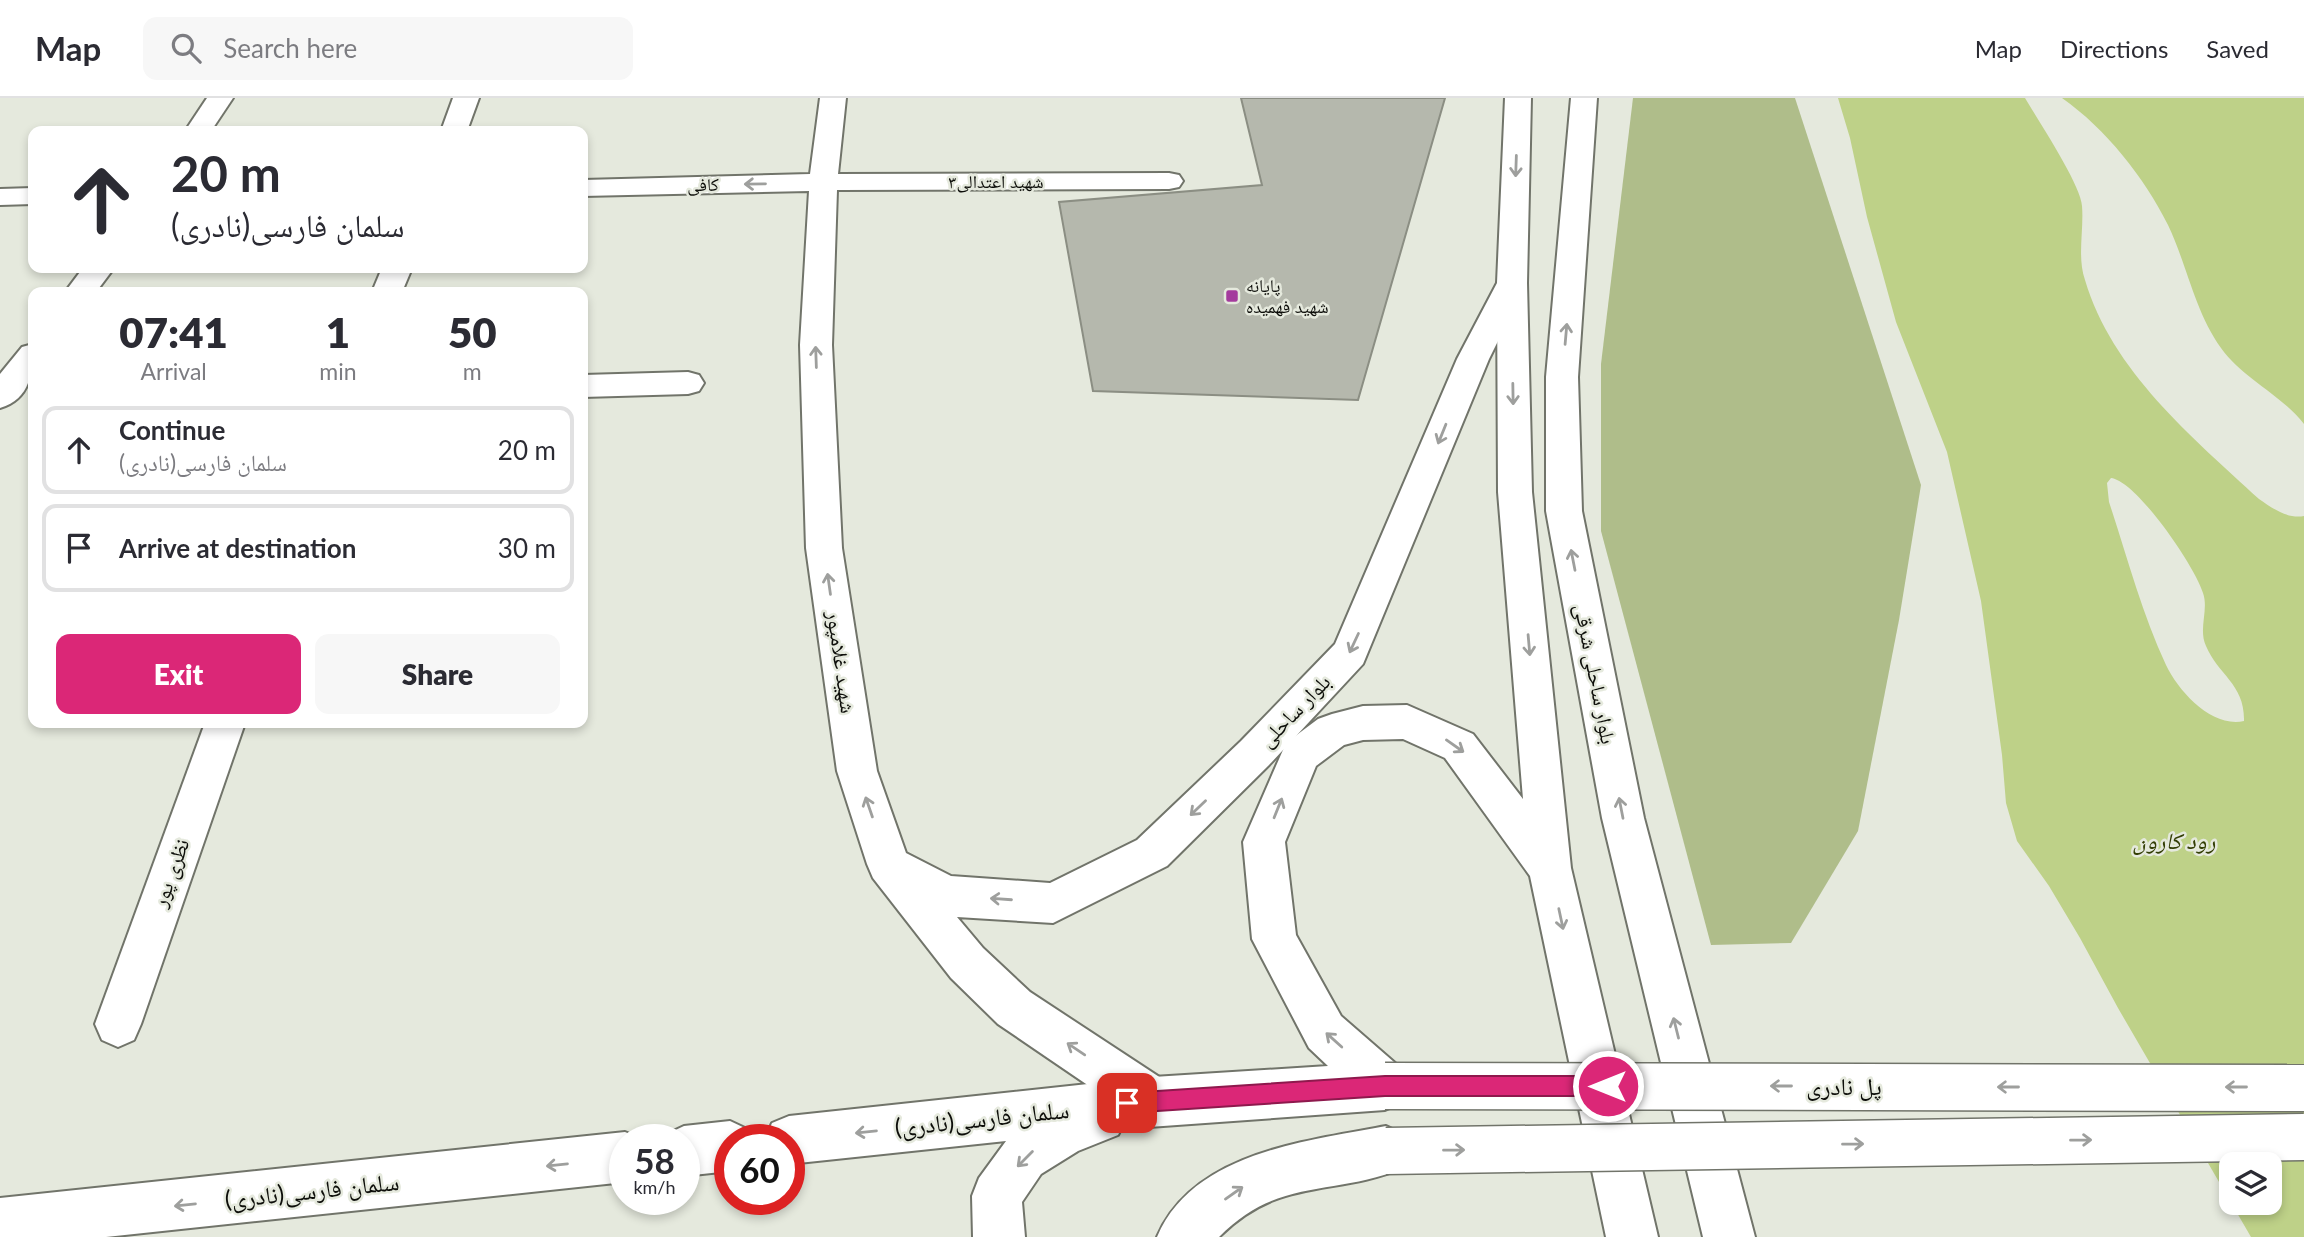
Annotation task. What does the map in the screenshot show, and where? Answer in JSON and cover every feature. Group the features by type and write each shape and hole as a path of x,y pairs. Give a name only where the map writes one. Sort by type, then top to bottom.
{"main road":[{"path":"201,126 220,98"},
{"path":"456,126 466,98"},
{"name":"شهید غلامپور","path":"833,98 823,182 816,345 824,548 857,771 888,863 967,963 1014,1008 1153,1101"},
{"path":"1518,98 1512,283 1515,492 1550,868 1632,1237"},
{"name":"بلوار ساحلی شرقی","path":"1584,98 1562,377 1564,511 1623,817 1729,1237"},
{"name":"شهید اعتدالی۳","path":"823,182 1169,181"},
{"name":"کافی","path":"588,188 823,182"},
{"path":"0,197 28,196"},
{"path":"84,287 95,273"},
{"name":"بلوار ساحلی","path":"888,863 945,895 1053,903 1152,853 1255,753 1350,653 1473,359 1512,283"},
{"path":"0,397 28,361"},
{"path":"588,386 688,383"},
{"path":"1385,1086 1325,1032 1274,939 1264,842 1300,755 1332,731 1363,723 1408,722 1459,746 1550,868"},
{"name":"نظری پور","path":"118,1024 223,728"},
{"name":"سلمان فارسی(نادری)","path":"805,1138 1153,1101 1385,1086"},
{"name":"پل نادری","path":"1385,1086 2304,1088"},
{"path":"999,1237 997,1196 1024,1157 1063,1132 1153,1101"},
{"path":"1183,1237 1211,1209 1243,1186 1296,1168 1386,1151 2304,1137"},
{"name":"سلمان فارسی(نادری)","path":"0,1223 609,1159"}],"shaded area":[{"path":"1633,98 1795,98 1921,485 1899,620 1858,831 1791,943 1711,945 1601,531 1601,364"}],"water":[{"name":"رود کارون","path":"1838,98 2025,98 2067,168 2080,196 2081,253 2085,280 2097,313 2114,344 2157,400 2259,499 2286,514 2304,516 2304,1237 2251,1237 2238,1215 2282,1215 2282,1152 2219,1152 2219,1182 2080,938 2049,886 2017,841 2006,803 1981,601 1947,452 1896,322 1867,217 1850,138","holes":["2111,478 2122,483 2150,509 2164,527 2198,581 2205,599 2204,640 2211,656 2236,689 2243,708 2244,721 2220,719 2198,706 2179,686 2166,665 2142,605 2109,502 2107,483"]},
{"path":"2062,98 2304,98 2304,424 2285,404 2240,369 2221,348 2204,319 2175,240 2148,189 2109,139"}],"building":[{"name":"پایانه شهید فهمیده","path":"1241,98 1445,98 1358,400 1093,391 1059,202 1262,185"}],"place":[{"name":"پایانه شهید فهمیده","path":"1232,296"}],"route":[{"path":"1127,1103 1385,1086 1608,1086"}]}
